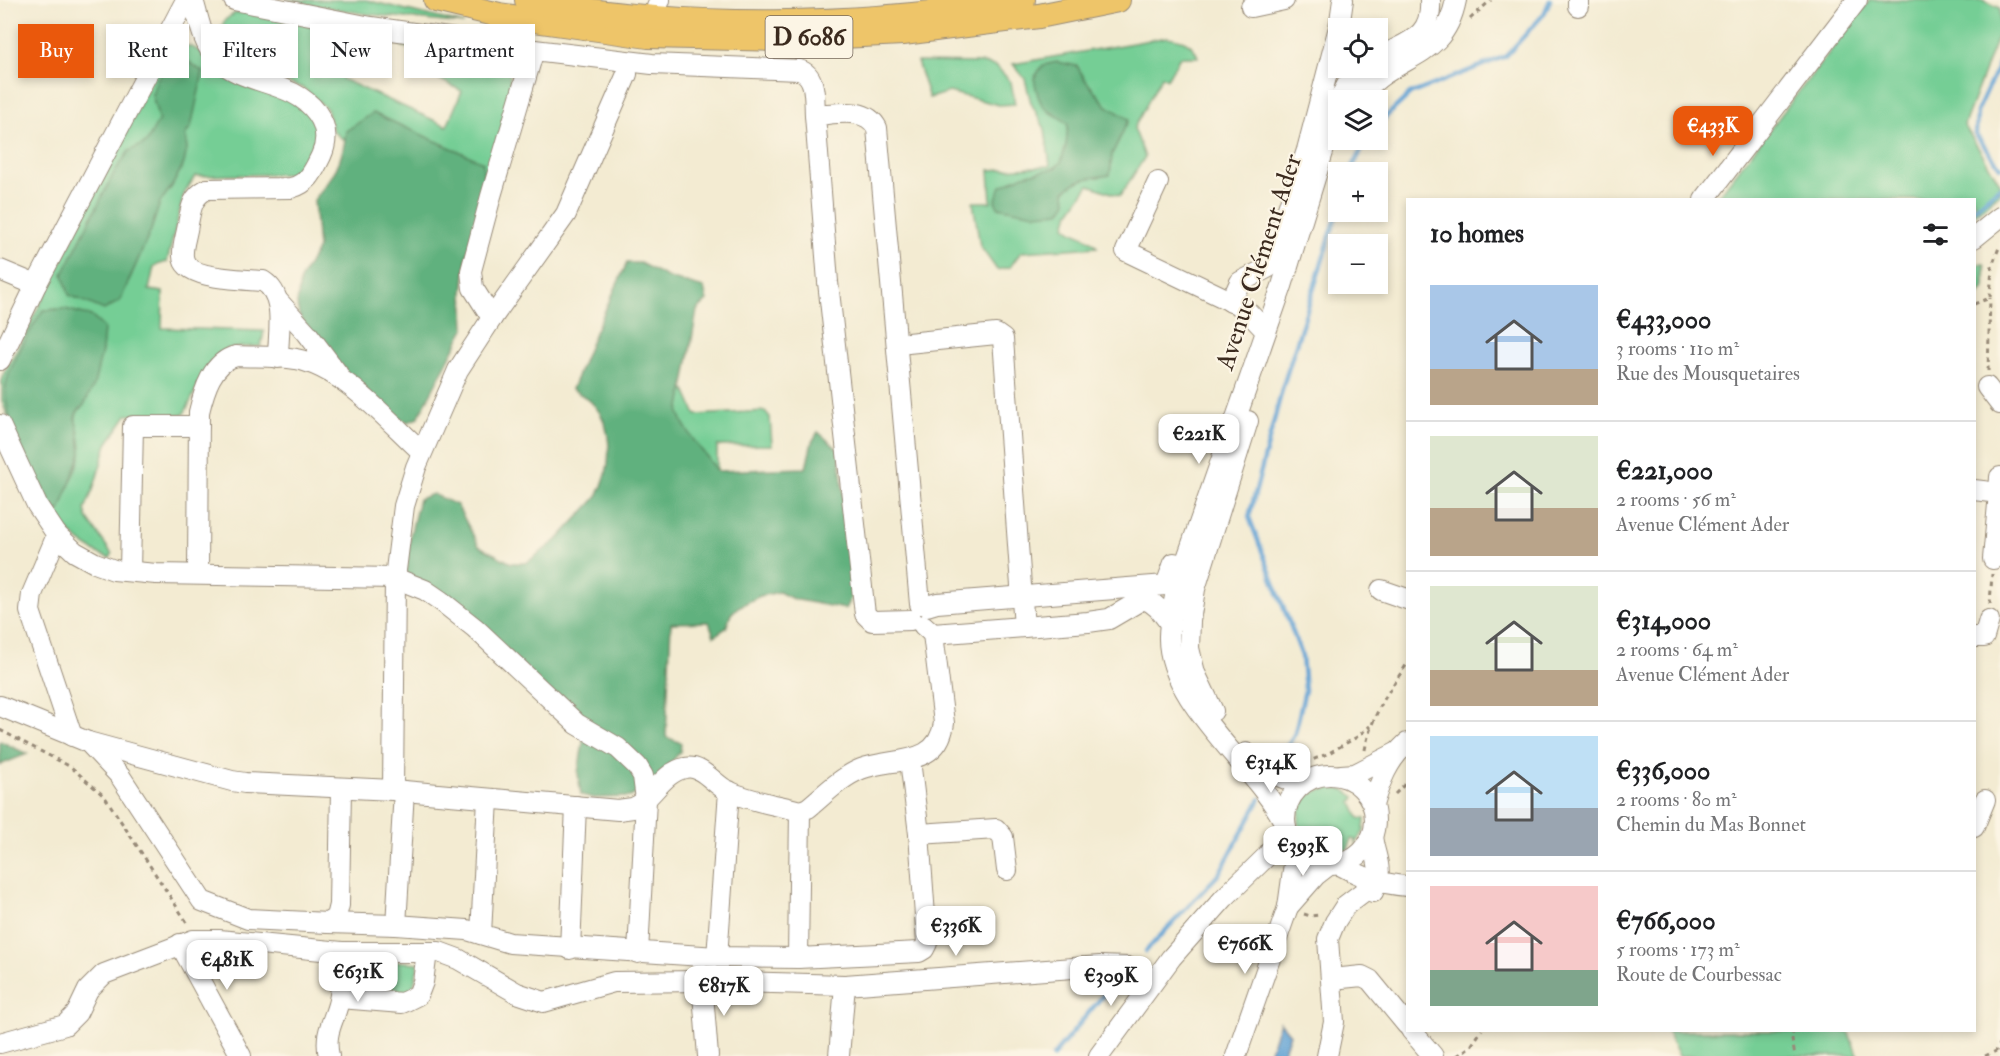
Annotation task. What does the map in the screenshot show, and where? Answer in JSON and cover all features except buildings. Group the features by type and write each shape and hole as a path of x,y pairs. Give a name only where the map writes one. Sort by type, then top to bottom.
{"main road":[{"name":"D 6086","path":"436,0 499,15 648,36 779,39 903,33 1039,16 1118,0"},
{"name":"D 6086","path":"527,0 588,10 687,20 789,21 894,16 1023,0"}],"street":[{"path":"0,360 36,285 186,0"},
{"path":"193,0 212,54 234,70 298,94 312,105 326,128 325,147 310,176 302,185 291,188 207,189 197,194 192,204 182,257 186,266 203,275 262,281 271,286 279,302 307,333 340,377 421,451"},
{"path":"234,0 404,32"},
{"path":"1251,7 1284,0"},
{"path":"1340,18 1343,0"},
{"path":"1388,53 1419,35 1427,26 1430,0"},
{"path":"1366,90 1378,78 1436,42 1448,24 1456,0"},
{"path":"1706,198 1857,0"},
{"path":"535,50 652,64 800,70 811,78 828,282 865,614 872,621 923,618 1024,627 1108,619 1138,599 1150,600 1171,625"},
{"path":"1237,305 1240,282 1269,267 1307,150 1328,69"},
{"path":"396,925 398,790 395,578 404,506 421,451 458,370 566,214 627,74"},
{"path":"492,318 476,296 470,279 526,78"},
{"name":"Avenue Clément Ader","path":"1345,90 1354,78"},
{"path":"0,706 80,739 232,781 398,790 618,810 633,808 646,800 655,789 684,768 698,769 729,791 800,811 861,769 910,760 930,750 942,736 944,723 923,618 878,128 871,118 858,113 815,115"},
{"name":"Avenue Clément Ader","path":"1285,825 1271,800 1196,708 1177,673 1169,636 1171,587 1257,359 1328,137"},
{"name":"Avenue Clément Ader","path":"1297,776 1261,769 1216,716 1195,673 1189,648 1190,621 1195,589 1332,150"},
{"path":"1158,182 1126,251 1237,305 1266,331"},
{"path":"1976,236 2000,217"},
{"path":"0,270 36,285"},
{"path":"278,358 279,302"},
{"path":"1237,305 1274,308"},
{"path":"898,344 996,334 1003,339 1024,627"},
{"path":"198,574 199,412 203,394 219,366 226,358 236,356 278,358 310,363 340,377"},
{"path":"1987,387 2000,404"},
{"path":"0,425 38,505 57,535 75,552 95,563 114,570 156,574 395,578 425,590 475,628 578,724 618,748 637,766 643,776 646,800 638,952"},
{"path":"130,571 133,426 199,426"},
{"path":"1976,490 2000,485 1993,559"},
{"path":"57,535 32,594 30,610 80,739 120,776 202,901 248,919 467,930 510,943 570,949 717,957 798,958 919,952 927,943 926,920 910,760"},
{"path":"923,618 937,603 1114,588 1171,587 1183,593 1184,601 1179,622 1181,640 1189,648"},
{"path":"1114,588 1126,598 1124,609"},
{"path":"1382,590 1406,599"},
{"path":"1976,637 1984,637 1989,620"},
{"path":"1099,1056 1154,980 1224,898 1267,856 1285,825 1286,808 1297,776 1355,774 1401,748"},
{"path":"1373,805 1379,783 1401,748"},
{"path":"1327,1056 1334,1022 1328,939 1341,914 1366,905 1379,880 1380,868 1374,853 1372,836 1376,815 1373,805 1366,792 1355,781 1341,775"},
{"path":"328,923 336,917 339,905 341,788"},
{"path":"717,957 729,791"},
{"path":"482,934 488,799"},
{"path":"1976,822 1986,800"},
{"path":"570,949 576,806"},
{"path":"798,958 800,811"},
{"path":"1285,825 1295,848 1305,858 1317,863 1334,865 1364,878 1406,886"},
{"path":"919,834 996,829 1004,837 1007,870"},
{"path":"1288,907 1316,875 1334,865 1353,859 1365,849 1372,836"},
{"path":"1267,856 1295,848"},
{"path":"1236,1056 1288,907 1295,848"},
{"path":"0,1042 65,1025 77,1012 88,990 104,974 187,942 219,940 342,952 439,952 458,959 517,993 544,1002 614,982 702,981 845,985 1100,966 1127,967 1154,980"},
{"path":"187,942 241,1056"},
{"path":"329,1056 328,1030 340,998 342,952"},
{"path":"340,998 402,1004 418,995 423,982 427,952"},
{"path":"1332,979 1362,976 1370,980 1406,1024"},
{"path":"702,981 708,1056"},
{"path":"839,1056 845,985"},
{"path":"1413,1032 1433,1056"}],"path":[{"path":"1462,25 1491,0"},
{"path":"1987,387 1992,266 2000,245"},
{"path":"1976,303 1990,298"},
{"path":"1366,757 1365,750 1371,725 1379,705 1406,665"},
{"path":"1297,776 1304,762 1327,754 1357,737 1371,725"},
{"path":"0,730 71,767 105,797 186,919 187,942"},
{"path":"1288,907 1310,916 1341,914"},
{"path":"1457,1056 1470,1046 1480,1032"},
{"path":"1793,1032 1792,1040 1796,1056"},
{"path":"1985,1056 1996,1051 2000,1044"}],"green space":[{"path":"286,0 366,0 464,24 366,14"},
{"path":"1870,0 1983,0 2000,8 2000,30 1964,125 2000,183 2000,193 1976,213 1976,198 1717,198"},
{"path":"248,12 316,23 318,24 310,24 310,78 342,78 447,126 462,91 437,78 510,78 502,130 484,194 346,131 345,141 333,131 327,109 303,88 276,78 298,78 298,24 223,24 235,13"},
{"path":"1167,37 1186,42 1198,57 1180,57 1167,79 1162,76 1134,128 1145,157 1120,196 1089,185 1069,213 1065,226 1089,239 1097,247 1021,252 1010,267 997,270 980,246 973,202 991,202 989,170 1050,166 1045,129 1031,103 1025,79 1013,64","holes":["1077,66 1107,106 1122,134 1112,154 1110,175 1075,183 1065,191 1066,203 1016,210 998,207 1012,180 1045,171 1061,163 1066,149 1068,125 1063,119 1049,112"]},
{"path":"394,38 404,40 404,47 392,41"},
{"path":"190,46 201,52 201,78 251,78 293,100 316,121 318,137 299,169 290,174 195,176 184,194 167,262 154,266 149,290 163,292 162,328 264,331 261,346 231,348 217,356 205,371 183,415 127,415 107,444 85,509 87,518 112,554 110,558 80,542 58,521 28,470 2,401 2,377 153,78 189,78","holes":["152,95 191,127 185,135 187,141 184,163 172,186 160,202 151,230 120,301 114,173 129,151 146,143 160,120","65,309 91,316 84,405 76,416 81,454 67,490 30,468 10,414 6,391 43,310"]},
{"path":"189,62 201,71 202,78 191,127 185,135 187,149 184,163 172,186 160,202 151,230 120,301 104,310 69,295 63,274 114,173 129,151 146,143 159,120 152,95 157,79 189,78"},
{"path":"917,62 982,63 997,67 1011,82 1015,104 999,105 949,92 929,98"},
{"path":"1057,62 1077,66 1107,106 1129,119 1112,154 1110,175 1075,183 1065,191 1066,203 1060,212 1035,214 998,207 995,201 1001,186 1024,175 1055,168 1061,162 1066,146 1068,125 1044,107 1034,78 1043,65"},
{"path":"373,113 483,162 484,194 467,255 463,293 465,328 418,418 408,422 395,417 330,358 299,315 297,304 300,280 318,248 314,200 340,160 346,131"},
{"path":"627,263 640,263 669,278 704,288 707,301 697,310 679,413 691,436 717,471 806,468 812,442 818,432 839,450 853,594 845,609 793,599 779,592 760,596 738,607 731,614 726,628 714,636 709,622 671,623 666,737 681,743 680,752 651,786 630,797 594,798 581,795 578,773 586,725 406,578 410,536 419,499 433,494 457,505 479,546 511,563 526,563 557,540 596,498 608,462 608,436 599,412 589,400 572,389"},
{"path":"1984,264 1985,287 1976,298 1976,266"},
{"path":"65,309 91,316 104,328 102,351 94,385 75,418 81,453 60,511 55,510 22,450 9,416 6,385 16,358 43,310"},
{"path":"684,388 696,415 765,411 770,417 772,445 717,446 717,471 688,433 680,418 679,408"},
{"path":"0,741 27,754 0,765"},
{"path":"1331,788 1345,790 1355,797 1352,803 1359,818 1365,819 1364,831 1356,844 1356,840 1352,839 1348,849 1339,853 1326,854 1315,851 1307,843 1301,833 1299,821 1300,809 1306,799 1317,791"},
{"path":"348,958 419,963 413,989 397,998 398,988 365,985 362,996 346,994"},
{"path":"1667,1032 1848,1032 1858,1056 1679,1056"}],"water":[{"path":"1280,1022 1290,1034 1282,1056 1268,1056"}],"waterway":[{"path":"1388,115 1410,94 1506,56 1544,14 1550,0"},
{"path":"2000,62 1977,112 1976,135 2000,167"},
{"path":"1355,162 1362,150"},
{"path":"1976,207 2000,187"},
{"path":"1277,766 1295,733 1305,690 1302,656 1249,517 1283,386 1335,222"},
{"path":"1146,951 1219,874 1260,799"},
{"path":"1053,1056 1114,982"}]}
